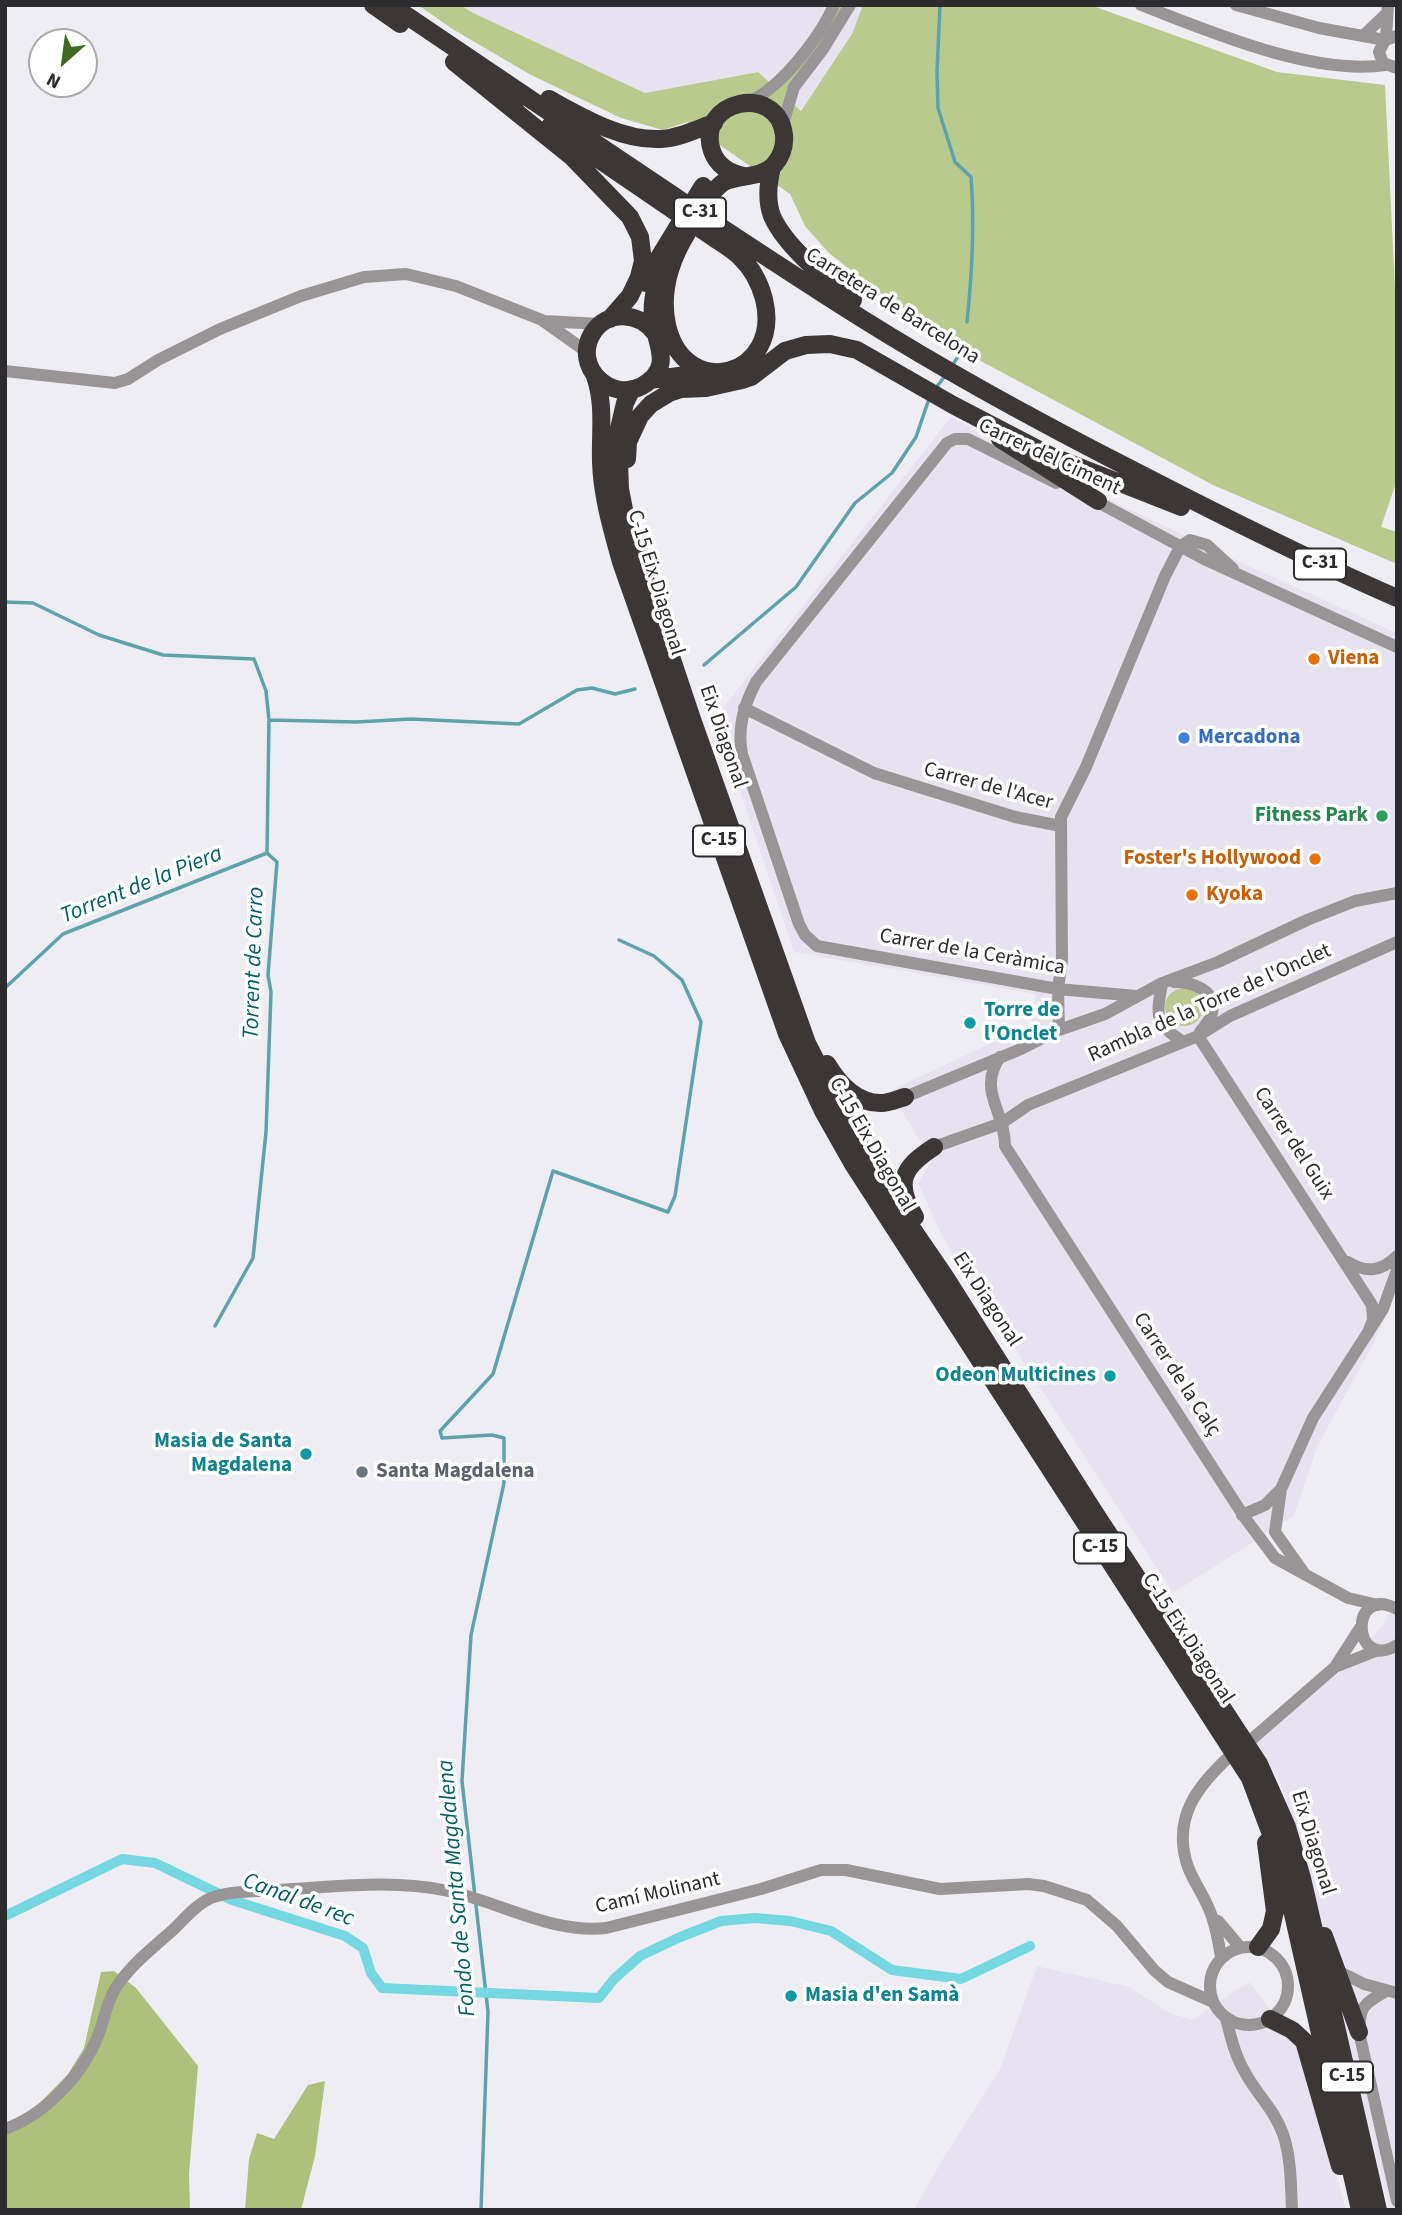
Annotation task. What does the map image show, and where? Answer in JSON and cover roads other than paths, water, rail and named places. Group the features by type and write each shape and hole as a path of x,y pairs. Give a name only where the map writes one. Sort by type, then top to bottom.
{"highway":[{"path":"373,5 485,85 572,157 630,217 640,237 643,261 639,278 630,296 611,320"},
{"name":"Carretera de Barcelona","path":"391,5 864,320 930,355 1001,400 1223,517 1397,598"},
{"path":"476,62 489,63 569,110 623,133 662,139 682,135 713,123 728,107 749,102 768,108 782,127 783,148 772,167 767,194 772,216 790,244 862,308 930,355"},
{"path":"485,85 513,101 740,257 762,292 767,317 766,332 757,353 739,367 720,372 701,369 684,359 671,341 664,297 681,235"},
{"path":"650,380 661,358 652,310 656,288 660,272 707,190 713,152 710,138 713,123"},
{"path":"713,152 725,169 744,176"},
{"path":"707,190 744,176 757,175 772,167"},
{"path":"587,352 590,338 641,293 658,259 681,235"},
{"path":"611,320 641,320 655,333"},
{"path":"620,489 626,470 628,442 640,416 651,404 668,393 681,389 706,388 751,377 785,351 806,345 830,344 857,351 1049,455 1195,513 1223,517"},
{"name":"C-15","path":"587,352 589,365 595,376"},
{"path":"595,376 612,388 632,389 650,380 685,375 720,384"},
{"name":"C-15 Eix Diagonal","path":"595,376 601,394 601,462 604,491 621,562 786,1034 810,1086 843,1147 918,1267 1242,1763 1268,1822 1281,1861"},
{"name":"Eix Diagonal","path":"632,389 625,403 618,433 620,489 627,525 645,584 800,1024 825,1082 894,1202 1259,1764 1287,1827 1310,1913 1378,2210"},
{"path":"946,401 956,411 1024,457 1098,501"},
{"path":"800,1024 813,1037 834,1075 849,1092 882,1103 905,1097"},
{"path":"932,1258 929,1241 912,1212 904,1191 905,1174 913,1161 934,1147"},
{"path":"1249,1947 1271,1929 1275,1911 1265,1838 1268,1822"},
{"name":"Eix Diagonal","path":"1281,1861 1360,2210"},
{"path":"1310,1913 1320,1922 1359,2032"},
{"name":"C-15","path":"1270,2020 1292,2030 1304,2041 1352,2210"}],"street":[{"path":"782,127 794,87 795,72 834,5"},
{"path":"749,102 795,72 823,49 850,5"},
{"path":"1141,5 1228,38 1290,56 1349,65 1391,67"},
{"path":"1236,5 1275,18 1363,36 1389,38"},
{"path":"1388,9 1389,38 1379,52 1391,67"},
{"path":"1363,36 1388,9"},
{"path":"5,370 115,383 128,379 158,360 220,330 301,296 365,277 417,275 456,286 542,320 587,352"},
{"path":"542,320 611,320"},
{"name":"Carrer del Ciment","path":"744,708 756,682 938,453 955,439 968,439 1098,501 1154,530 1180,547"},
{"path":"1180,547 1190,540 1207,545 1241,576 1397,647"},
{"name":"Carrer de l'Acer","path":"744,708 874,773 1014,817 1061,826 1061,817 1086,767 1164,576 1180,547"},
{"name":"Carrer de la Ceràmica","path":"744,708 739,740 742,754 799,924 805,936 817,946 1058,989 1136,996"},
{"path":"1059,1030 1058,989 1062,960 1061,826"},
{"name":"Rambla de la Torre de l'Onclet","path":"905,1097 1059,1030 1105,1014 1136,996 1355,901 1397,893"},
{"name":"Rambla de la Torre de l'Onclet","path":"934,1147 1002,1123 1028,1105 1198,1035 1252,1006 1397,942"},
{"path":"1182,1041 1168,1032 1159,1019 1157,1012 1165,983 1189,982 1207,993 1212,1013 1198,1035"},
{"path":"1208,1050 1215,1026"},
{"name":"Carrer del Guix","path":"1198,1035 1372,1305 1373,1320 1368,1333"},
{"path":"1000,1057 993,1069 990,1092 1002,1123"},
{"name":"Carrer de la Calç","path":"1002,1123 1005,1146 1242,1515 1275,1558 1348,1598 1397,1609"},
{"path":"967,1134 990,1134 1006,1140"},
{"path":"1345,1260 1359,1269 1372,1271 1390,1263 1397,1256"},
{"path":"1309,1578 1275,1531 1281,1489 1313,1418 1383,1310 1397,1270"},
{"path":"1242,1515 1265,1505 1281,1489"},
{"path":"1348,1598 1361,1624 1366,1643 1378,1650"},
{"path":"1251,1740 1335,1667 1370,1609 1378,1605"},
{"path":"1335,1667 1397,1645"},
{"path":"1222,1957 1213,1919 1188,1867 1184,1832 1189,1805 1197,1790 1231,1755"},
{"name":"Camí Molinant","path":"5,2129 33,2117 44,2108 86,2060 97,2039 113,1992 124,1976 203,1902 229,1894 371,1885 422,1887 493,1903 574,1930 592,1930 761,1889 821,1870 846,1870 940,1889 1028,1884 1044,1886 1087,1900 1117,1926 1154,1970 1168,1982 1213,2002"},
{"path":"1213,1919 1249,1947 1269,1951 1278,1959 1288,1979 1285,2002 1270,2020 1247,2025 1226,2018"},
{"path":"1249,1947 1222,1957 1214,1967 1210,1991 1213,2002 1226,2018 1234,2050 1247,2076 1269,2105 1283,2133 1288,2152 1292,2210"},
{"path":"1338,1971 1364,1984 1391,1992"},
{"path":"1185,1989 1210,1979"},
{"path":"1391,1992 1366,2003 1360,2013 1359,2032 1397,2201"},
{"path":"1234,2050 1247,2025"}],"waterway":[{"path":"940,5 938,108 955,162 971,177 973,214 967,322"},
{"path":"951,367 962,346"},
{"path":"935,389 945,376"},
{"path":"704,665 796,587 855,503 892,473 916,437 929,399"},
{"path":"5,602 33,603 99,635 163,655 254,659 266,691 269,720"},
{"name":"Torrent de Carro","path":"215,1326 253,1258 266,1132 271,992 268,975 277,862 267,853 269,720 356,722 411,719 519,724 577,690 592,688 615,694 635,689"},
{"name":"Torrent de la Piera","path":"5,988 63,934 267,853"},
{"name":"Fondo de Santa Magdalena","path":"481,2210 488,2012 462,1781 471,1635 504,1483 504,1438 492,1435 442,1438 440,1431 493,1374 553,1171 668,1212 675,1196 701,1022 682,980 654,956 619,940"},
{"name":"Canal de rec","path":"5,1916 122,1859 155,1863 232,1900 345,1936 363,1948 371,1973 382,1988 599,1998 614,1979 640,1956 721,1921 755,1918 790,1921 831,1931 892,1970 961,1979 1030,1946"}],"place":[{"name":"Viena","path":"1314,659"},
{"name":"Mercadona","path":"1184,738"},
{"name":"Fitness Park","path":"1382,816"},
{"name":"Foster's Hollywood","path":"1315,859"},
{"name":"Kyoka","path":"1192,895"},
{"name":"Torre de l'Onclet","path":"970,1023"},
{"name":"Odeon Multicines","path":"1110,1376"},
{"name":"Masia de Santa Magdalena","path":"306,1454"},
{"name":"Santa Magdalena","path":"362,1472"},
{"name":"Masia d'en Samà","path":"791,1996"}]}
